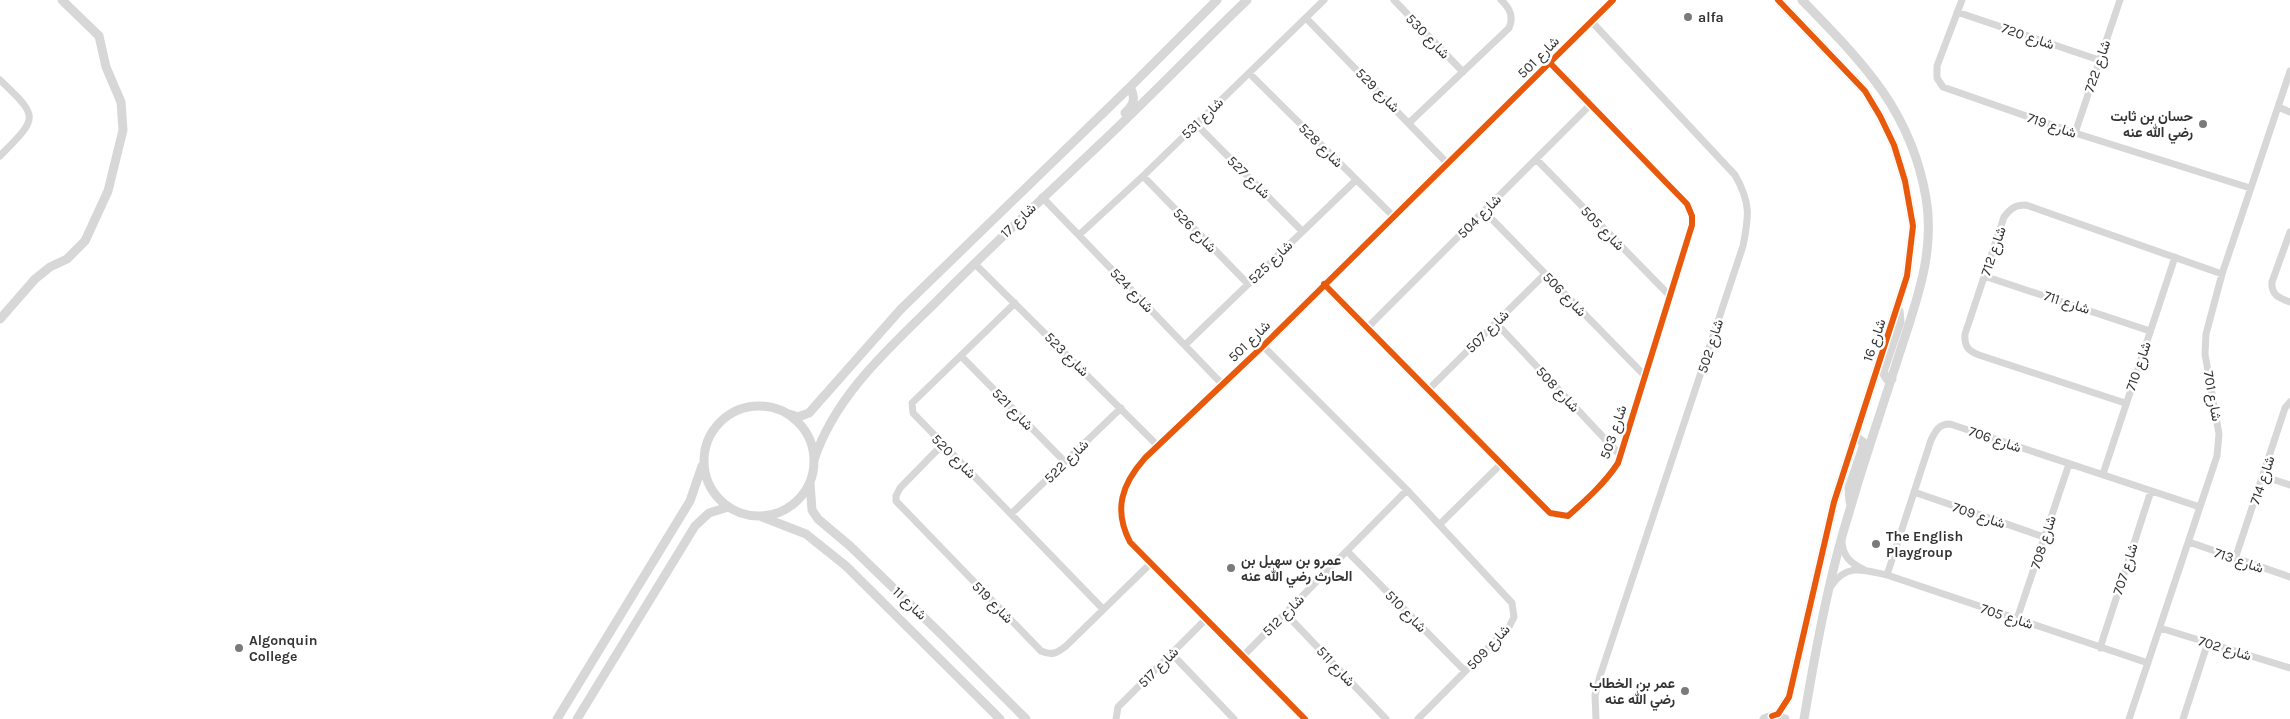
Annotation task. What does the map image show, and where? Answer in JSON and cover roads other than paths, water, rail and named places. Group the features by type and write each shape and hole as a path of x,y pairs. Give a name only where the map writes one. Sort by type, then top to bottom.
{"street":[{"path":"0,319 36,279 50,267 67,258 85,240 108,191 123,130 121,102 106,67 98,36 62,0"},
{"name":"شارع 17","path":"789,414 798,417 809,413 901,309 1130,87 1216,0"},
{"name":"شارع 17","path":"814,460 840,406 887,350 1042,197 1099,145 1247,0"},
{"name":"شارع 531","path":"1079,235 1143,176 1324,0"},
{"name":"شارع 530","path":"1394,0 1463,72"},
{"path":"1410,122 1509,28 1512,21 1511,13 1501,0"},
{"name":"شارع 501","path":"1305,719 1130,542 1123,529 1122,499 1133,472 1613,0"},
{"name":"شارع 16","path":"1768,718 1778,714 1789,697 1834,502 1907,276 1912,226 1906,181 1894,145 1865,91 1778,0"},
{"name":"شارع 16","path":"1802,0 1867,69 1888,97 1906,131 1922,177 1928,222 1924,277 1850,507 1810,675 1804,719"},
{"name":"شارع 719","path":"1962,0 1937,66 1937,78 1943,87 2075,133 2250,188"},
{"name":"شارع 722","path":"2075,133 2120,0"},
{"name":"شارع 720","path":"1957,12 2099,60"},
{"name":"شارع 529","path":"1306,18 1410,122 1448,164"},
{"name":"شارع 502","path":"1591,20 1735,175 1746,197 1749,210 1743,246 1600,676 1596,695 1596,719"},
{"name":"شارع 503","path":"1324,284 1550,513 1568,516 1610,475 1620,455 1692,224 1692,216 1687,204 1550,63"},
{"name":"شارع 701","path":"2129,719 2189,542 2219,446 2205,343 2222,274 2290,71"},
{"name":"شارع 528","path":"1249,73 1393,216"},
{"path":"0,80 24,103 30,114 27,127 0,156"},
{"path":"1099,145 1100,138 1131,106 1135,96 1130,87"},
{"name":"شارع 504","path":"1368,327 1590,105"},
{"path":"2278,107 2290,112"},
{"name":"شارع 527","path":"1196,124 1302,231"},
{"name":"شارع 505","path":"1536,159 1670,296"},
{"name":"شارع 526","path":"1143,176 1248,284"},
{"name":"شارع 525","path":"1185,345 1356,180"},
{"name":"شارع 524","path":"1042,197 1222,384"},
{"name":"شارع 712","path":"2125,403 1970,352 1964,343 1965,334 2004,217 2011,208 2018,205 2026,205 2222,274"},
{"name":"شارع 506","path":"1484,211 1645,376"},
{"path":"2290,232 2272,282 2272,288 2278,298 2290,302"},
{"name":"شارع 710","path":"2103,474 2174,257"},
{"name":"شارع 523","path":"974,264 1122,408 1158,446"},
{"name":"شارع 507","path":"1429,389 1545,274"},
{"name":"شارع 711","path":"1984,276 2150,331"},
{"name":"شارع 520","path":"1015,303 912,403 911,408 915,417 1103,609"},
{"path":"1892,380 1887,379 1883,372 1900,322 1898,308"},
{"name":"شارع 508","path":"1496,323 1620,455"},
{"name":"شارع 509","path":"1263,346 1440,524 1506,594 1514,609 1514,617 1509,627 1418,719"},
{"name":"شارع 521","path":"962,356 1065,462"},
{"name":"شارع 714","path":"2235,558 2285,408 2290,402"},
{"path":"557,719 690,501 703,461 706,444 713,429 725,416 740,408 757,405 774,407 789,414 802,426 807,434 811,442 814,460 810,482 802,496 790,507 776,514 760,516 743,514 728,507 718,498 710,487 703,461"},
{"name":"شارع 522","path":"1011,514 1122,408"},
{"name":"شارع 706","path":"1886,575 1931,440 1937,428 1944,424 1950,424 2200,507"},
{"path":"1850,507 1849,488 1863,447 1863,442 1854,436"},
{"name":"شارع 519","path":"942,445 900,488 896,501 1041,651 1048,654 1056,653 1150,564"},
{"path":"1440,524 1502,463"},
{"name":"شارع 708","path":"2017,619 2069,464"},
{"path":"2263,476 2290,485"},
{"name":"شارع 11","path":"810,482 812,510 818,519 850,546 1026,719"},
{"name":"شارع 512","path":"1242,656 1407,490"},
{"name":"شارع 707","path":"2100,648 2151,491"},
{"name":"شارع 709","path":"1914,492 2044,538"},
{"path":"577,719 695,526 709,512 728,507"},
{"name":"شارع 11","path":"760,516 806,534 846,566 925,642 1000,719"},
{"name":"شارع 705","path":"1842,539 1843,552 1847,559 1865,570"},
{"name":"شارع 713","path":"2189,542 2290,577"},
{"name":"شارع 510","path":"1347,551 1465,671"},
{"name":"شارع 705","path":"1831,586 1838,576 1846,571 1865,570 1886,575 2148,663"},
{"name":"شارع 511","path":"1286,613 1386,719"},
{"name":"شارع 517","path":"1116,719 1118,707 1206,618"},
{"name":"شارع 702","path":"2160,628 2290,668"},
{"path":"2183,719 2208,642"},
{"path":"1172,653 1234,719"},
{"path":"1768,718 1785,719"}],"place":[{"name":"alfa","path":"1688,17"},
{"name":"حسان بن ثابت رضي الله عنه","path":"2203,124"},
{"name":"The English Playgroup","path":"1876,544"},
{"name":"عمرو بن سهيل بن الحارث رضي الله عنه","path":"1231,568"},
{"name":"Algonquin College","path":"239,648"},
{"name":"عمر بن الخطاب رضي الله عنه","path":"1685,691"}]}
